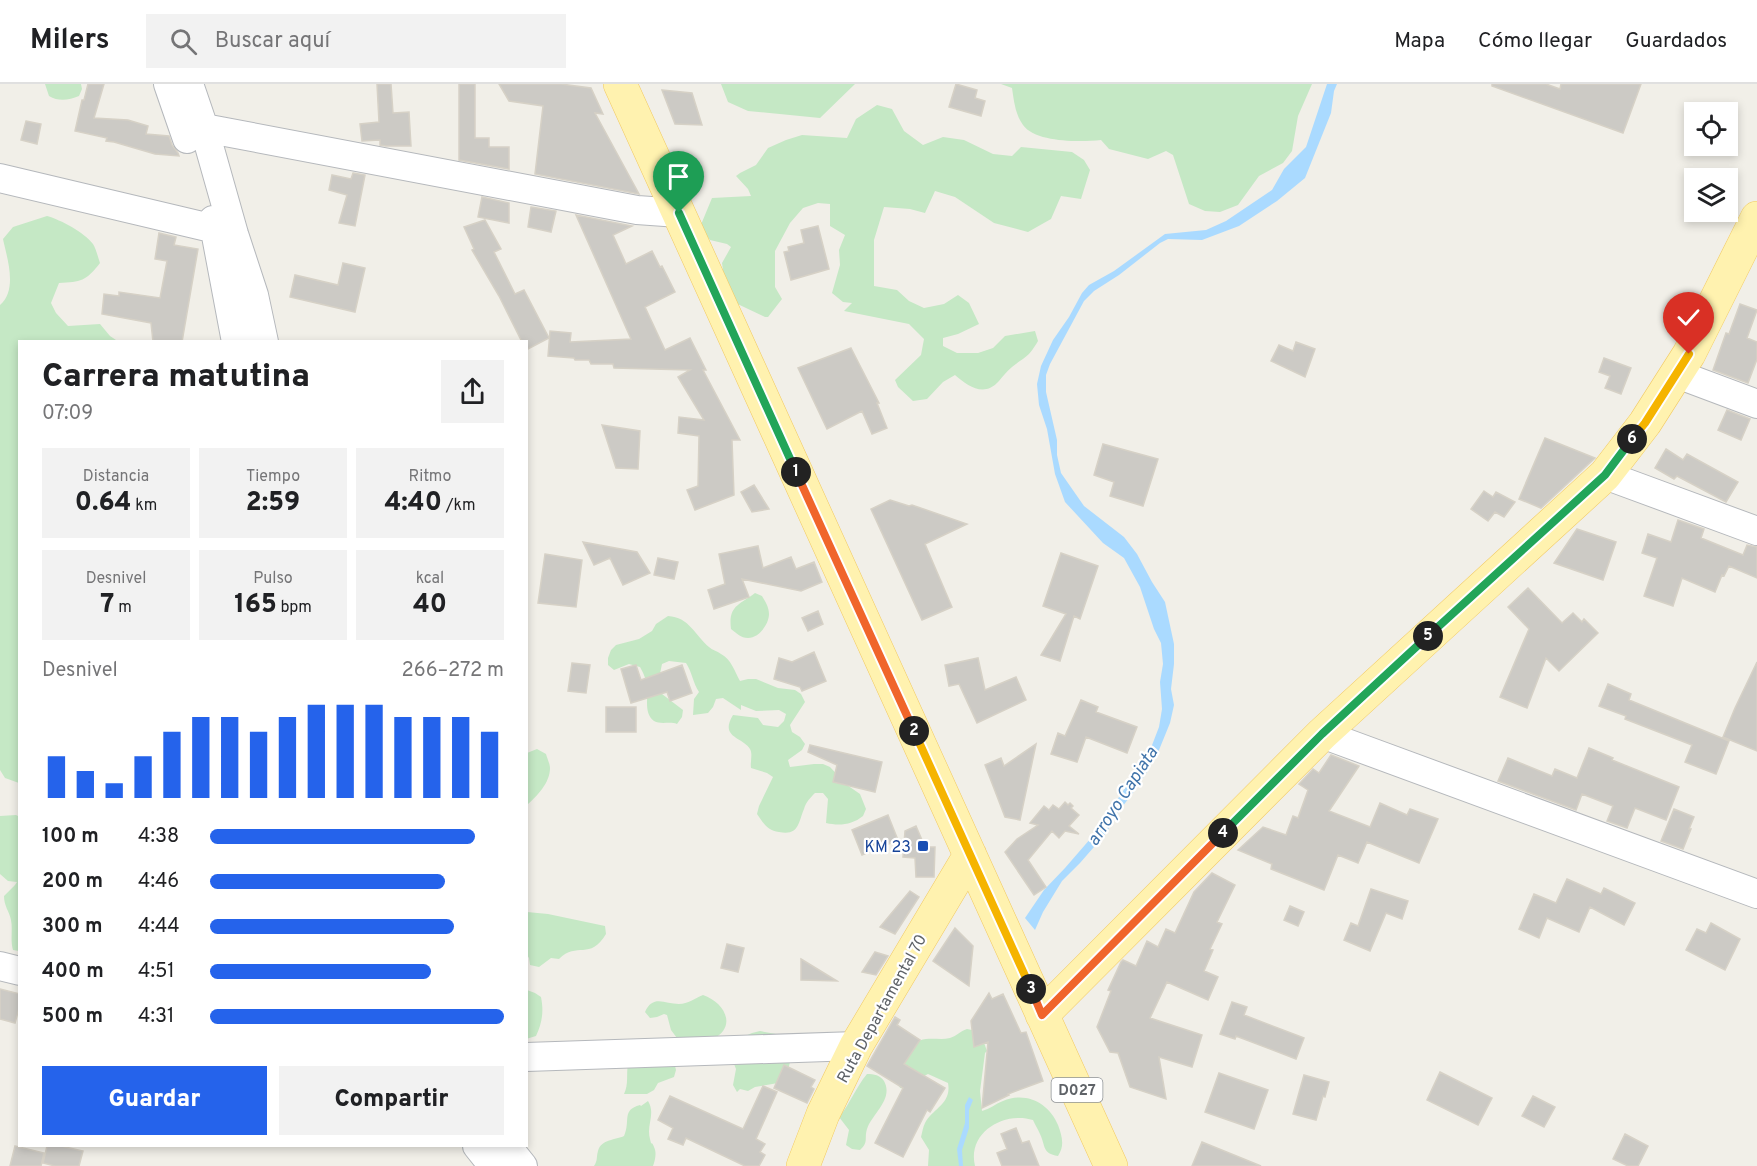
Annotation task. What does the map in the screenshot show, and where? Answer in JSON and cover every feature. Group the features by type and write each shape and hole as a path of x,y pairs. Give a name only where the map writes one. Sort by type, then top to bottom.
{"main road":[{"name":"D027","path":"620,84 1111,1166"},
{"path":"1042,1015 1322,734 1605,475 1645,423 1689,354 1757,218"},
{"name":"Ruta Departamental 70","path":"803,1166 823,1114 856,1046 970,855"}],"street":[{"path":"168,84 195,162 254,295 264,340"},
{"path":"189,84 204,128 225,231 236,340"},
{"path":"204,128 637,210 679,213"},
{"path":"0,178 225,231"},
{"path":"1677,374 1757,404"},
{"path":"1605,475 1757,531"},
{"path":"1322,734 1757,894"},
{"path":"0,966 18,970"},
{"path":"528,1057 856,1046"},
{"path":"478,1147 493,1166"},
{"path":"508,1147 523,1166"}],"green space":[{"path":"45,84 81,84 82,89 79,96 60,100 49,96"},
{"path":"721,84 855,84 820,118 748,111 728,102"},
{"path":"1001,84 1312,84 1298,116 1292,151 1283,163 1259,176 1238,205 1220,212 1205,211 1189,204 1173,155 1166,151 1148,159 1109,149 1101,140 1059,140 1029,131 1018,116 1012,88"},
{"path":"877,105 892,109 904,131 923,145 943,137 964,140 993,154 1012,156 1021,147 1072,152 1084,160 1090,170 1081,199 1061,196 1051,219 1028,232 994,223 955,197 935,191 925,213 884,207 874,240 874,286 897,290 909,301 924,308 944,304 958,295 969,303 979,324 943,338 943,346 957,353 978,353 993,348 1005,336 1035,331 1038,341 1032,351 988,389 971,386 955,375 943,382 927,399 913,401 898,387 895,380 921,355 924,339 909,324 844,311 852,303 843,302 832,293 840,265 839,250 845,235 830,226 830,204 818,203 803,208 790,223 775,251 775,287 782,299 768,317 727,299 722,263 731,247 710,240 700,227 712,198 751,196 736,176 756,165 768,148 802,135 847,138 856,119"},
{"path":"47,216 72,227 89,240 94,246 100,263 91,274 82,279 59,283 51,303 56,313 68,326 100,324 116,340 18,340 18,783 5,778 0,770 0,305 9,291 10,283 9,264 3,239 13,227"},
{"path":"755,593 762,596 766,602 769,618 756,636 745,638 731,629 731,615 736,607"},
{"path":"668,616 687,623 709,647 724,656 740,681 756,679 778,688 795,690 801,694 805,702 790,725 792,732 805,744 802,750 788,760 790,767 823,764 830,767 847,785 860,794 866,809 863,816 845,824 826,823 828,799 823,793 815,793 806,804 794,830 786,833 779,832 766,826 757,814 773,777 751,768 750,749 730,733 729,723 733,715 758,718 763,725 778,727 784,721 786,714 779,710 756,711 741,705 741,710 723,698 716,699 708,713 693,715 694,699 699,692 686,663 669,661 662,664 657,688 683,710 682,717 677,724 657,722 651,718 648,710 646,681 640,667 629,664 614,670 608,665 608,658 616,645 639,639 652,631 656,624"},
{"path":"537,749 546,754 550,766 548,779 528,804 528,753"},
{"path":"0,816 18,816 18,951 13,950 11,920 4,896 17,882 8,881 0,874"},
{"path":"528,912 605,926 606,934 594,947 572,951 559,959 551,958 539,967 530,965"},
{"path":"528,990 541,997 541,1022 536,1036 528,1038"},
{"path":"703,995 717,1003 725,1015 725,1028 713,1039 680,1042 671,1030 667,1015 650,1018 645,1012 652,1003 660,1001 682,1004"},
{"path":"967,1029 972,1030 983,1039 987,1051 980,1091 982,1111 1003,1101 1020,1097 1043,1105 1054,1117 1061,1133 1062,1145 1058,1156 1045,1149 1033,1120 1022,1118 999,1122 982,1135 976,1144 975,1166 928,1166 929,1150 921,1137 928,1118 941,1106 947,1096 948,1083 928,1074 907,1089 900,1088 897,1081 910,1049 915,1044 926,1039 950,1038"},
{"path":"760,1031 776,1034 783,1040 790,1062 788,1070 778,1083 755,1087 748,1091 740,1089 737,1092 733,1085 736,1069 730,1054 736,1040"},
{"path":"674,1062 676,1070 674,1077 658,1083 654,1090 647,1094 624,1094 628,1064"},
{"path":"867,1074 877,1075 884,1081 886,1094 867,1129 864,1145 860,1150 852,1149 846,1145 849,1130 839,1117"},
{"path":"648,1101 651,1110 649,1134 655,1152 653,1166 594,1166 602,1144 624,1136 630,1110"}],"water":[{"name":"arroyo Capiata","path":"1327,84 1337,84 1331,113 1305,178 1277,201 1239,226 1202,240 1168,239 1160,243 1094,291 1084,301 1046,375 1046,392 1057,440 1057,455 1061,473 1084,506 1124,537 1137,554 1165,602 1174,644 1171,689 1174,705 1170,723 1148,770 1113,819 1107,832 1062,881 1035,930 1025,918 1044,890 1091,838 1149,753 1159,727 1162,709 1160,682 1163,664 1161,643 1140,587 1124,558 1103,543 1065,502 1055,474 1047,429 1039,405 1037,384 1041,366 1053,340 1089,285 1114,271 1165,234 1206,230 1226,221 1272,190 1284,169 1306,147"},
{"path":"969,1097 973,1100 969,1110 969,1128 962,1150 963,1166 959,1166 957,1149 965,1123 965,1105"}],"building":[{"path":"88,84 104,84 94,118 128,120 148,126 146,134 169,136 179,156 155,154 106,141 107,138 75,131"},
{"path":"377,84 391,84 393,113 409,112 411,146 380,145 380,140 362,141 360,124 379,122"},
{"path":"459,84 475,84 475,138 489,138 489,147 509,147 509,169 459,160"},
{"path":"499,84 561,84 591,88 603,114 595,113 639,194 535,174 543,106 509,101"},
{"path":"956,84 977,90 975,98 985,101 981,116 949,107"},
{"path":"1492,84 1546,84 1560,89 1561,84 1641,84 1623,133 1492,86"},
{"path":"662,90 692,93 702,125 675,124"},
{"path":"26,121 41,124 37,144 21,140"},
{"path":"353,173 365,175 355,226 339,223 347,195 329,190 332,175 351,179"},
{"path":"482,197 509,203 509,223 478,217"},
{"path":"531,207 556,211 551,232 528,227"},
{"path":"576,215 632,226 613,235 626,264 652,251 660,267 662,266 675,292 645,307 665,350 690,338 706,370 703,370 740,440 732,440 734,495 695,510 687,490 698,486 699,436 678,433 679,417 704,420 678,377 690,370 614,368 613,364 591,364 589,360 548,356 550,331 571,333 570,342 631,339"},
{"path":"485,220 501,249 494,252 515,294 524,290 549,338 528,349 528,340 521,340 472,250 474,249 464,227"},
{"path":"818,226 829,269 791,280 784,252 789,251 788,247 804,243 801,230"},
{"path":"159,233 176,237 174,245 198,249 182,340 153,340 151,323 102,314 104,294 119,296 119,292 160,298 167,261 155,259"},
{"path":"343,263 365,268 355,312 290,297 295,275 338,285"},
{"path":"1740,304 1757,310 1747,338 1757,342 1757,359 1748,383 1713,370 1726,333 1729,334"},
{"path":"1296,342 1315,349 1305,377 1271,361 1279,345 1293,351"},
{"path":"851,348 879,403 877,403 887,428 872,434 862,411 827,429 798,368"},
{"path":"1604,358 1631,368 1621,394 1605,388 1610,376 1599,372"},
{"path":"1727,410 1750,419 1741,440 1718,430"},
{"path":"602,425 640,431 638,469 616,468"},
{"path":"1545,438 1595,458 1541,508 1519,499"},
{"path":"1103,444 1158,459 1143,506 1110,496 1114,482 1094,475"},
{"path":"1666,449 1683,460 1687,454 1738,482 1726,502 1677,476 1674,479 1655,468"},
{"path":"754,485 769,509 752,512 741,492"},
{"path":"1484,491 1493,497 1496,492 1515,502 1504,517 1495,512 1488,521 1471,509"},
{"path":"890,500 967,524 925,544 952,607 922,620 871,509"},
{"path":"1678,520 1704,529 1701,538 1743,555 1747,545 1757,547 1757,578 1729,566 1724,576 1722,575 1715,592 1682,578 1673,606 1644,596 1657,558 1642,553 1648,534 1671,542"},
{"path":"1577,529 1616,542 1603,580 1554,563"},
{"path":"583,542 637,552 650,573 623,585 610,558 594,565"},
{"path":"758,546 763,568 791,557 796,569 814,562 822,582 801,591 742,579 749,597 714,609 708,590 725,584 719,554"},
{"path":"1061,553 1098,566 1080,619 1074,616 1060,661 1041,655 1066,614 1043,606"},
{"path":"545,554 582,560 576,607 538,603"},
{"path":"658,558 678,562 674,579 654,575"},
{"path":"1528,588 1562,623 1573,613 1582,622 1584,619 1598,633 1559,671 1546,658 1527,708 1500,697 1529,629 1508,607"},
{"path":"818,611 823,624 808,631 802,618"},
{"path":"814,652 826,681 802,691 800,687 774,679 779,658 792,662"},
{"path":"978,658 985,690 1016,677 1026,700 977,723 959,684 949,686 945,665"},
{"path":"1757,662 1757,751 1723,737"},
{"path":"572,663 590,665 586,693 568,691"},
{"path":"636,665 641,680 682,665 692,693 670,701 667,692 631,703 621,669"},
{"path":"1608,684 1631,694 1629,700 1729,741 1716,774 1685,762 1692,745 1625,719 1626,716 1599,706"},
{"path":"1081,700 1098,707 1096,712 1137,727 1127,753 1086,737 1077,762 1051,754 1058,733 1065,736"},
{"path":"606,707 636,707 636,732 606,732"},
{"path":"1036,744 1020,820 1005,817 985,765 1001,758 1004,766"},
{"path":"810,745 882,762 875,792 833,782 837,765 808,752"},
{"path":"1589,748 1613,758 1612,760 1679,787 1666,820 1635,808 1627,828 1607,821 1613,806 1582,794 1576,810 1498,781 1508,758 1552,776 1555,769 1577,778"},
{"path":"1331,755 1359,766 1329,811 1370,827 1380,803 1407,815 1410,809 1438,819 1419,863 1367,842 1358,863 1338,855 1324,890 1271,869 1272,864 1238,850 1263,827 1286,835 1293,816 1298,818 1308,790 1299,784 1313,769 1319,773"},
{"path":"1065,802 1068,805 1070,803 1073,806 1071,808 1079,815 1069,826 1079,834 1065,831 1059,838 1052,831 1028,860 1046,887 1034,895 1005,852 1017,839 1038,825 1030,823 1044,806 1049,810 1053,805 1059,809"},
{"path":"1674,809 1694,817 1683,849 1661,841"},
{"path":"888,815 898,840 862,855 852,830"},
{"path":"916,826 925,847 935,847 934,877 916,877 915,858 903,857 905,831"},
{"path":"1212,873 1235,885 1217,922 1222,924 1210,949 1213,950 1204,971 1218,977 1208,1000 1167,982 1150,1018 1202,1035 1192,1067 1159,1057 1166,1099 1130,1087 1118,1053 1110,1052 1097,1027 1111,991 1108,990 1121,962 1123,960 1136,966 1147,941 1158,947 1166,929 1175,933 1194,892"},
{"path":"1567,879 1601,894 1604,888 1635,903 1624,925 1590,907 1579,932 1547,918 1539,938 1519,929 1534,894 1556,903"},
{"path":"1371,889 1408,901 1402,919 1386,913 1370,951 1344,940 1351,923 1358,926"},
{"path":"910,891 919,897 895,934 880,927"},
{"path":"1290,906 1304,912 1298,926 1284,920"},
{"path":"1711,923 1740,939 1725,970 1686,950 1697,929 1706,933"},
{"path":"955,928 973,946 969,986 933,961"},
{"path":"727,944 744,948 738,972 721,968"},
{"path":"875,952 888,956 876,975 862,972"},
{"path":"801,959 837,981 801,980"},
{"path":"0,989 18,994 18,1012 15,1023 0,1019"},
{"path":"989,993 992,999 1003,994 1021,1033 1026,1032 1043,1081 1008,1094 982,1108 988,1042 974,1047 971,1021"},
{"path":"1232,1002 1247,1007 1244,1015 1304,1038 1296,1059 1236,1036 1235,1039 1220,1034"},
{"path":"895,1017 900,1020 897,1025 920,1040 904,1064 945,1088 930,1112 927,1110 903,1157 875,1143 903,1088 867,1066"},
{"path":"784,1065 815,1080 811,1087 814,1089 807,1103 774,1088"},
{"path":"1440,1072 1492,1098 1478,1125 1427,1100"},
{"path":"1219,1073 1268,1090 1254,1129 1205,1112"},
{"path":"1304,1075 1329,1082 1316,1120 1293,1114"},
{"path":"763,1086 777,1092 756,1139 765,1144 760,1152 765,1155 759,1166 745,1166 686,1138 683,1145 668,1139 673,1128 658,1120 670,1096 743,1129"},
{"path":"1533,1096 1555,1107 1544,1127 1522,1116"},
{"path":"1016,1128 1022,1143 1029,1141 1039,1166 1002,1166 997,1153 1007,1149 1001,1134"},
{"path":"1625,1134 1648,1146 1638,1166 1628,1166 1613,1159"},
{"path":"1202,1142 1261,1166 1192,1166"},
{"path":"15,1146 44,1153 41,1166 10,1166"},
{"path":"47,1147 65,1147 83,1151 79,1166 55,1166 43,1163"}],"place":[{"name":"KM 23","path":"923,846"}],"route":[{"path":"679,213 1042,1015 1322,734 1605,475 1645,423 1689,354"}]}
